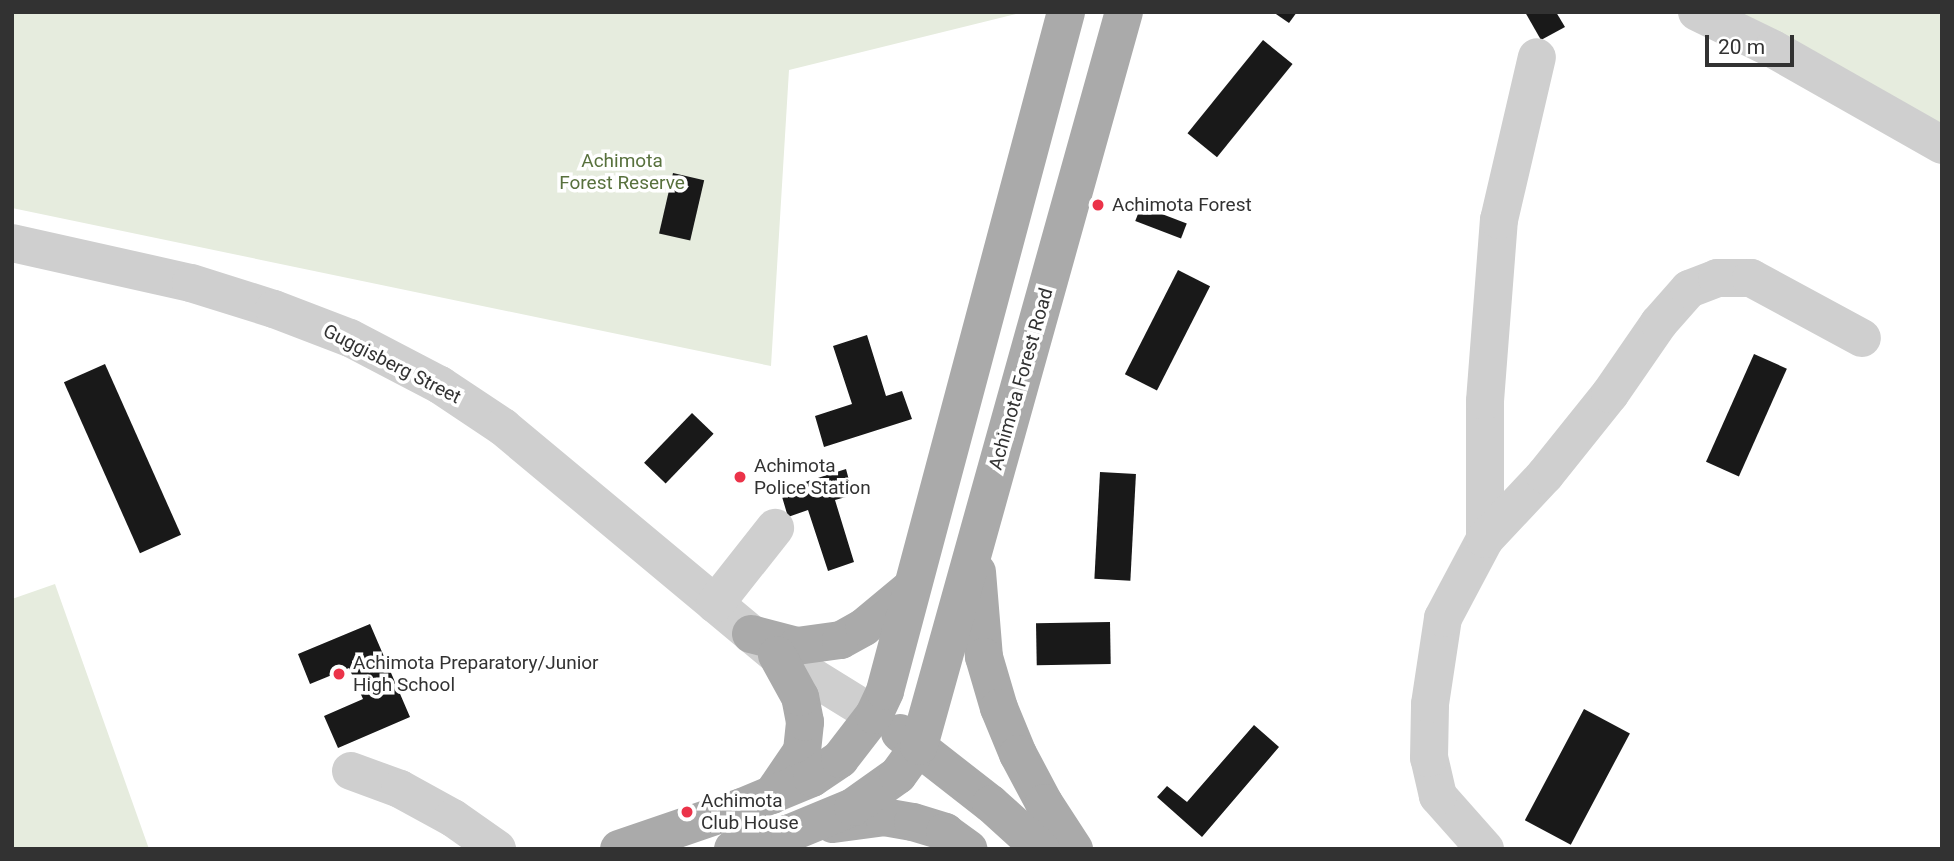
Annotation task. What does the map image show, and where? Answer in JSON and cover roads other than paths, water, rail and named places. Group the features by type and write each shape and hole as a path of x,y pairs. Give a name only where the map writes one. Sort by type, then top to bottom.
{"main road":[{"path":"619,849 772,795 812,778 840,759 865,727 885,691 1066,12"},
{"name":"Achimota Forest Road","path":"908,760 976,537 1124,12"},
{"path":"976,537 984,657 999,708 1018,754 1044,803 1074,849"},
{"path":"764,645 797,646 841,640 864,627 911,588"},
{"path":"764,645 800,698 806,722 802,751 772,795"},
{"path":"865,727 908,760 1041,849"},
{"path":"790,833 853,807 908,760"},
{"path":"908,760 976,849"},
{"path":"733,849 859,818 884,817 945,832 968,849"}],"street":[{"path":"1698,12 1773,49 1942,145"},
{"path":"1485,539 1485,401 1500,220 1537,57"},
{"name":"Guggisberg Street","path":"12,243 191,282 274,309 349,338 429,379 503,427 865,727"},
{"path":"1485,849 1438,796 1429,758 1430,704 1443,618 1485,539 1610,394 1659,323 1689,289 1717,278 1751,278 1862,338"},
{"path":"715,604 775,528"},
{"path":"351,771 400,789 453,818 497,849"}],"place":[{"name":"Achimota Forest","path":"1098,205"},
{"name":"Achimota Police Station","path":"740,477"},
{"name":"Achimota Preparatory/Junior High School","path":"339,674"},
{"name":"Achimota Club House","path":"687,812"}],"park label":[{"name":"Achimota Forest Reserve","path":"622,172"}]}
